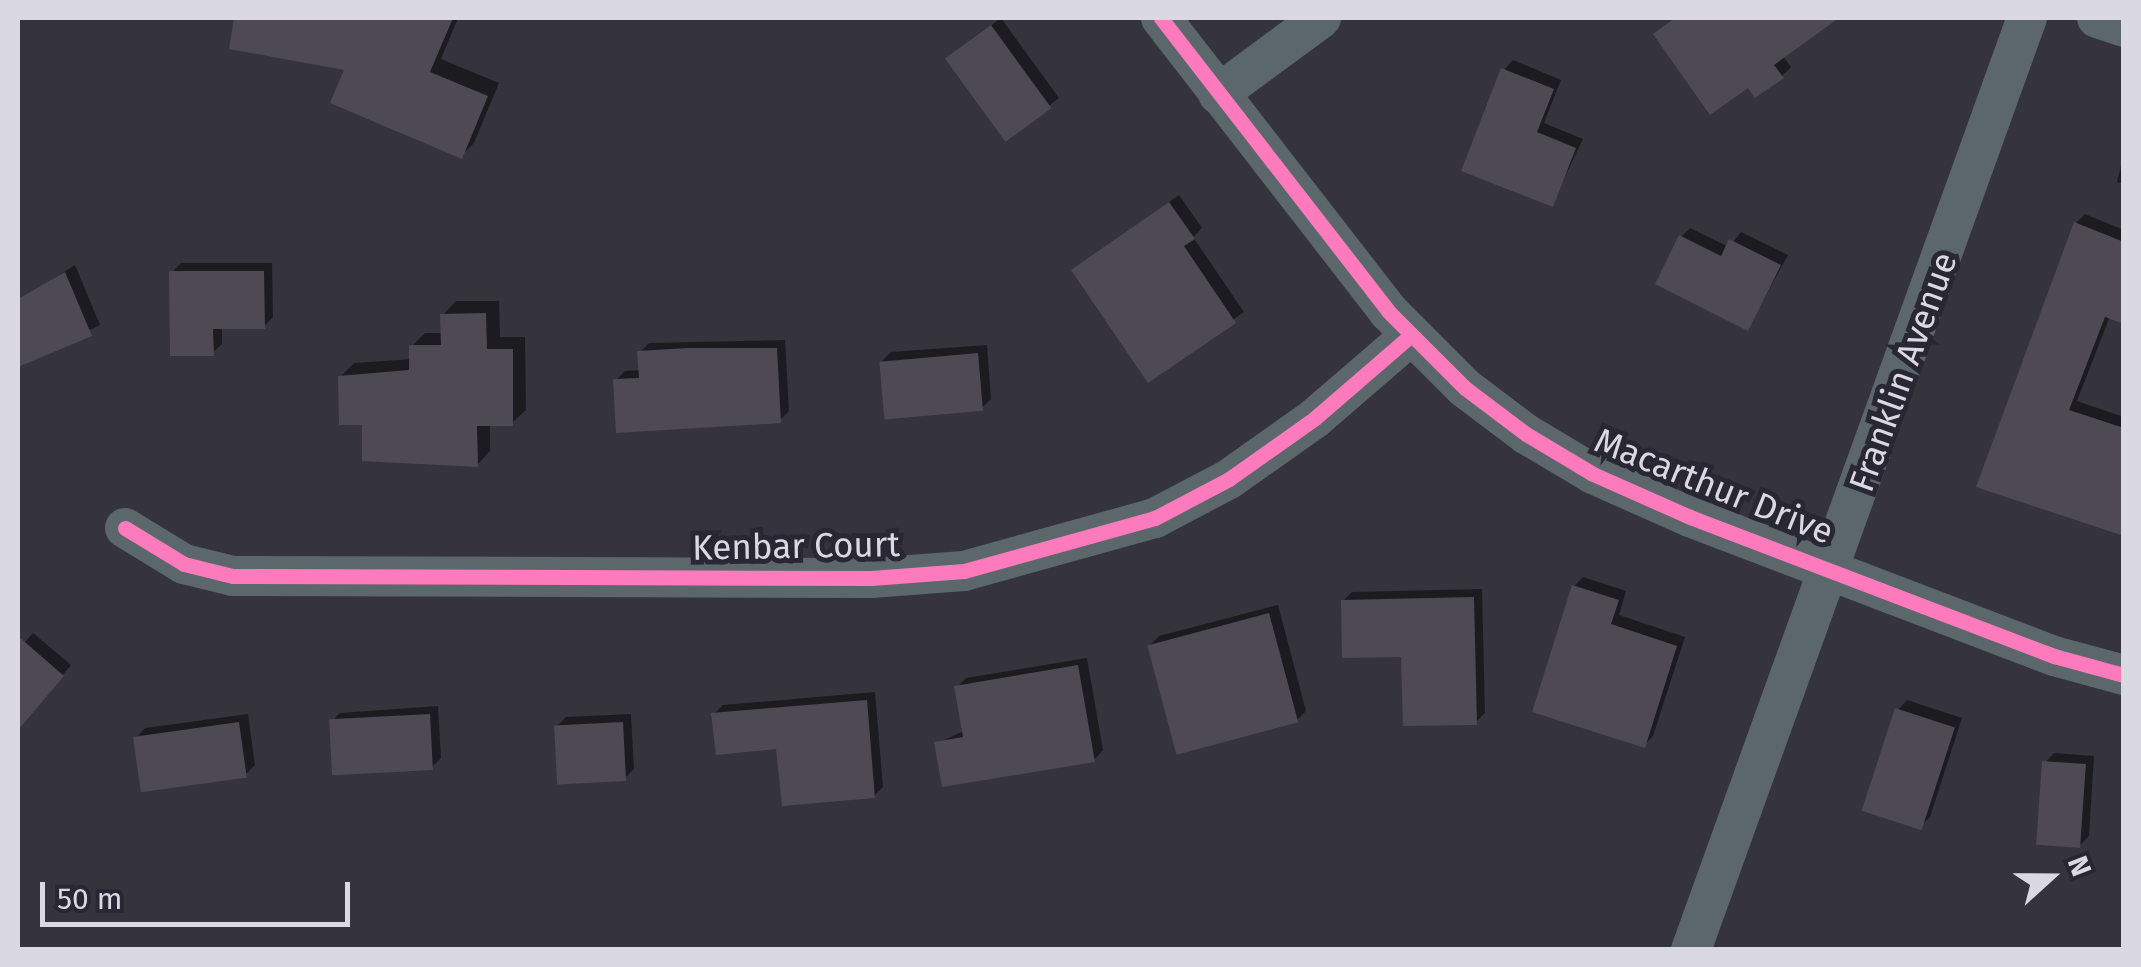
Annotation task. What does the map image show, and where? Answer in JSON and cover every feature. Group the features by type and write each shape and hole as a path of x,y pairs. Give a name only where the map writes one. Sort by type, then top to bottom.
{"street":[{"name":"Macarthur Drive","path":"1162,18 1410,335 1526,434 1593,474 2054,656 2124,675"},
{"path":"1218,94 1321,18"},
{"name":"Franklin Avenue","path":"1691,950 1834,566 2027,18"},
{"path":"2097,18 2124,27"},
{"name":"Kenbar Court","path":"125,528 184,564 232,576 871,578 964,571 1155,518 1302,427 1410,335"}],"building":[{"path":"234,18 453,18 430,72 488,96 462,159 330,103 344,70 229,49"},
{"path":"1675,18 1839,18 1774,65 1784,78 1755,98 1748,88 1710,115 1653,34"},
{"path":"991,25 1052,108 1005,142 945,59"},
{"path":"1501,68 1554,89 1537,132 1576,148 1553,207 1461,171"},
{"path":"1169,202 1195,239 1184,246 1236,323 1148,383 1071,270"},
{"path":"2074,222 2124,242 2124,324 2105,317 2069,410 2124,428 2124,536 1976,487"},
{"path":"1679,235 1721,256 1729,239 1781,265 1748,331 1655,284"},
{"path":"169,271 264,271 265,329 213,329 214,356 170,356"},
{"path":"65,272 92,336 18,367 18,299"},
{"path":"486,313 487,349 513,349 513,426 477,426 478,467 362,461 362,425 339,425 338,376 409,370 409,345 441,345 440,314"},
{"path":"777,348 781,423 616,433 613,379 639,378 637,351"},
{"path":"978,353 983,411 884,419 879,362"},
{"path":"1572,585 1619,600 1611,624 1677,646 1645,748 1532,712"},
{"path":"1474,597 1477,725 1403,726 1401,657 1342,658 1341,600"},
{"path":"1269,613 1298,722 1177,755 1147,646"},
{"path":"18,636 64,676 18,730"},
{"path":"1078,665 1095,762 942,787 934,742 963,737 954,686"},
{"path":"867,700 875,798 782,806 776,749 716,755 711,713"},
{"path":"1895,708 1955,727 1922,830 1862,811"},
{"path":"430,714 433,770 332,775 329,719"},
{"path":"239,722 247,777 141,792 133,737"},
{"path":"623,722 626,781 557,785 554,726"},
{"path":"2042,761 2086,764 2080,848 2036,845"}],"cycle path":[{"path":"1161,18 1388,311 1465,388 1526,434 1593,474 1690,517 2054,656 2124,675"},
{"path":"125,528 184,564 233,576 871,578 964,571 1155,518 1229,479 1315,418 1411,335"}]}
